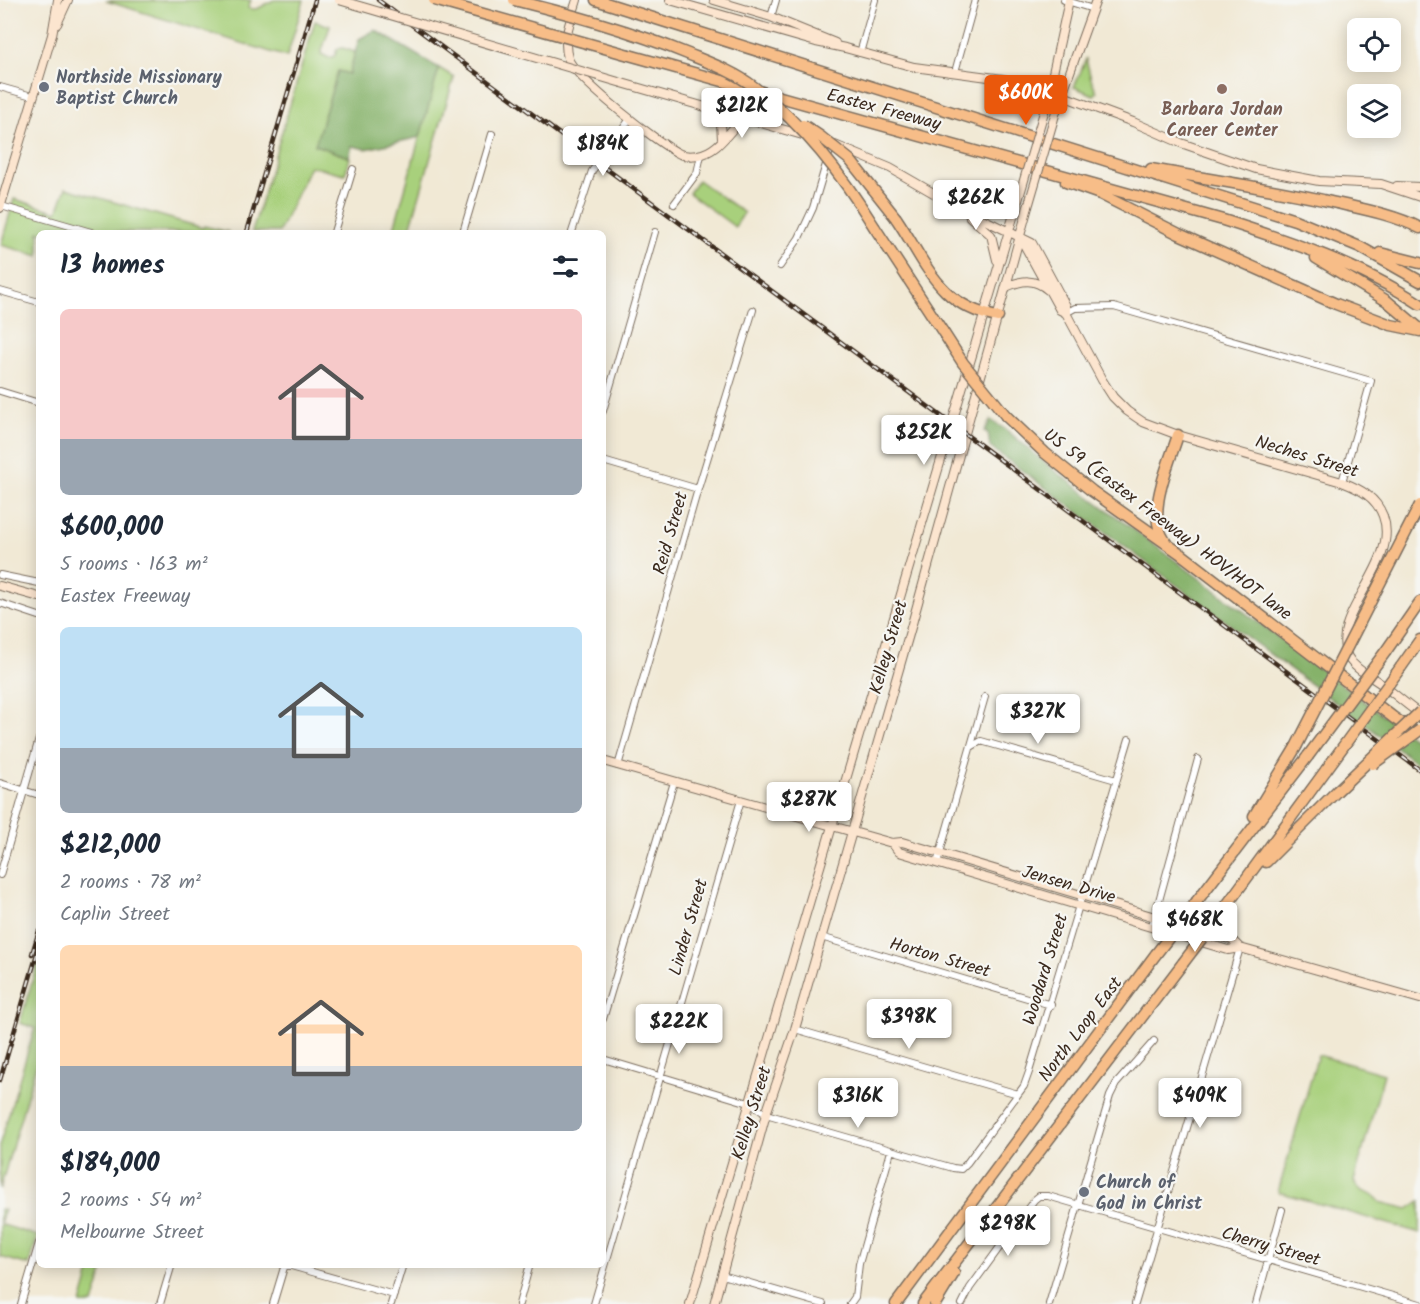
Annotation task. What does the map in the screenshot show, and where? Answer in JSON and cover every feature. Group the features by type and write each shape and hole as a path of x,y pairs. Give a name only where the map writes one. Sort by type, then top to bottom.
{"highway":[{"name":"Eastex Freeway","path":"434,0 1196,212 1279,238 1371,275 1420,304"},
{"name":"US 59 (Eastex Freeway) HOV/HOT lane","path":"514,0 656,41 714,64 752,85 790,117 850,187 963,363 1006,416 1045,453 1092,491 1169,546 1394,718 1420,732"},
{"name":"Eastex Freeway","path":"596,0 1295,220 1360,247 1420,281"},
{"path":"790,117 821,137 850,160 896,218 940,286 962,305 984,315 998,317"},
{"path":"1007,160 1100,194 1179,234 1336,304 1391,325 1420,330"},
{"path":"1112,163 1251,186 1340,204 1389,216 1420,228"},
{"path":"1279,238 1380,296 1420,330"},
{"path":"1360,247 1420,264"},
{"path":"1169,546 1157,526 1156,516 1178,435"},
{"path":"1199,898 1242,835 1296,747 1420,505"},
{"name":"North Loop East","path":"895,1304 1156,954 1308,756 1420,601"},
{"path":"923,1304 1235,895 1420,640"},
{"path":"1235,895 1337,791 1420,713"},
{"path":"1337,791 1420,732"},
{"path":"935,1304 981,1228"}],"main road":[{"path":"52,35 58,0"},
{"path":"0,207 52,35 68,0"},
{"path":"339,0 832,144 890,168 956,206 1019,236"},
{"path":"577,0 565,41 569,61 588,82 630,119 682,155 701,155 718,145 743,118"},
{"path":"670,0 816,42 914,67 1003,79 1048,91 1133,122 1181,143 1256,169 1288,177 1420,187"},
{"path":"714,0 771,17 819,35 845,48"},
{"name":"Kelley Street","path":"690,1304 1047,105 1067,0"},
{"name":"Kelley Street","path":"714,1304 766,1114 795,1029 852,832 1019,236 1057,108 1094,4"},
{"path":"709,108 721,124 722,139"},
{"path":"1381,184 1420,197"},
{"path":"956,206 991,235 998,265"},
{"name":"Neches Street","path":"1019,236 1060,310 1066,312"},
{"name":"Neches Street","path":"1019,236 1032,243 1066,306 1066,312 1101,380 1127,411 1143,422 1178,435 1342,482 1372,497 1380,508 1387,528 1384,550 1355,605 1344,639 1348,657 1358,668 1420,713"},
{"path":"1006,287 1017,282 1030,281 1038,283 1050,293"},
{"path":"0,586 36,596"},
{"name":"Jensen Drive","path":"606,762 892,843 902,842 940,853 1232,940 1240,948"},
{"name":"Jensen Drive","path":"892,843 898,852 1228,950 1240,948 1420,999"}],"street":[{"path":"771,17 776,0"},
{"path":"860,53 875,0"},
{"path":"955,72 975,0"},
{"path":"1067,0 1094,4"},
{"path":"0,87 32,96"},
{"path":"573,230 592,171 630,119"},
{"path":"464,230 492,134"},
{"path":"780,266 800,238 810,217 832,144"},
{"path":"674,204 697,173 701,155"},
{"path":"335,230 353,169"},
{"path":"0,207 84,230"},
{"path":"606,401 655,232"},
{"path":"0,291 36,301"},
{"path":"1066,312 1075,308 1114,307 1371,381 1342,482"},
{"name":"Reid Street","path":"618,766 698,489 753,310"},
{"path":"0,391 36,402"},
{"path":"606,462 698,489"},
{"path":"0,575 36,582"},
{"path":"0,603 36,615"},
{"path":"937,863 985,697"},
{"name":"Woodard Street","path":"891,1151 961,1169 1024,1086 1051,1005 1129,739"},
{"path":"969,749 981,741 1116,780"},
{"path":"0,875 36,749"},
{"path":"1152,926 1198,759"},
{"path":"606,1009 674,782"},
{"path":"0,783 36,794"},
{"name":"Linder Street","path":"606,1263 741,800"},
{"name":"Horton Street","path":"821,937 1051,1005"},
{"path":"1136,1304 1240,948"},
{"path":"795,1029 1018,1095"},
{"path":"1049,1304 1110,1096 1116,1084 1154,1041"},
{"path":"606,1060 750,1103 766,1114 891,1151 859,1264 855,1296 850,1304"},
{"name":"Cherry Street","path":"962,1304 970,1288 1034,1200 1040,1196 1420,1304"},
{"path":"1256,1304 1282,1210"},
{"path":"21,1304 36,1253"},
{"path":"160,1304 171,1268"},
{"path":"273,1304 283,1268"},
{"path":"295,1268 394,1295"},
{"path":"391,1304 402,1268"},
{"path":"519,1304 529,1268"},
{"name":"Linder Street","path":"594,1304 604,1268"},
{"path":"722,1275 823,1304"},
{"path":"788,1304 791,1294"}],"green space":[{"path":"251,0 248,8 252,9 260,8 275,0 304,0 287,57 106,1"},
{"path":"315,21 330,26 321,54 329,58 335,56 337,49 343,48 355,52 349,74 338,71 315,145 350,158 345,174 310,166 280,230 253,230"},
{"path":"375,30 439,68 420,137 366,149 352,146 349,157 315,145 338,71 349,74 359,39"},
{"path":"1086,59 1097,92 1094,95 1074,87"},
{"path":"439,68 454,77 410,230 394,230"},
{"path":"698,180 744,213 735,227 689,193"},
{"path":"66,188 203,228 204,226 221,230 36,230 36,255 1,245 14,199 57,212"},
{"path":"991,420 1009,432 1050,467 1420,743 1420,765 990,447 988,433 984,431"},
{"path":"36,968 36,1065 0,1189 0,1143 35,1028 20,1023"},
{"path":"1318,1055 1384,1074 1354,1181 1359,1189 1374,1196 1380,1202 1408,1209 1420,1201 1420,1233 1278,1192"},
{"path":"0,1209 4,1210 0,1224"},
{"path":"0,1224 36,1235 29,1265 0,1257"},
{"path":"91,1268 104,1268 93,1304 81,1304"}],"railway":[{"path":"248,230 315,0"},
{"path":"378,0 1420,770"},
{"path":"32,954 36,941"},
{"path":"0,1080 36,957"}],"place":[{"name":"Northside Missionary Baptist Church","path":"44,87"},
{"name":"Barbara Jordan Career Center","path":"1222,89"},
{"name":"Church of God in Christ","path":"1084,1192"}]}
